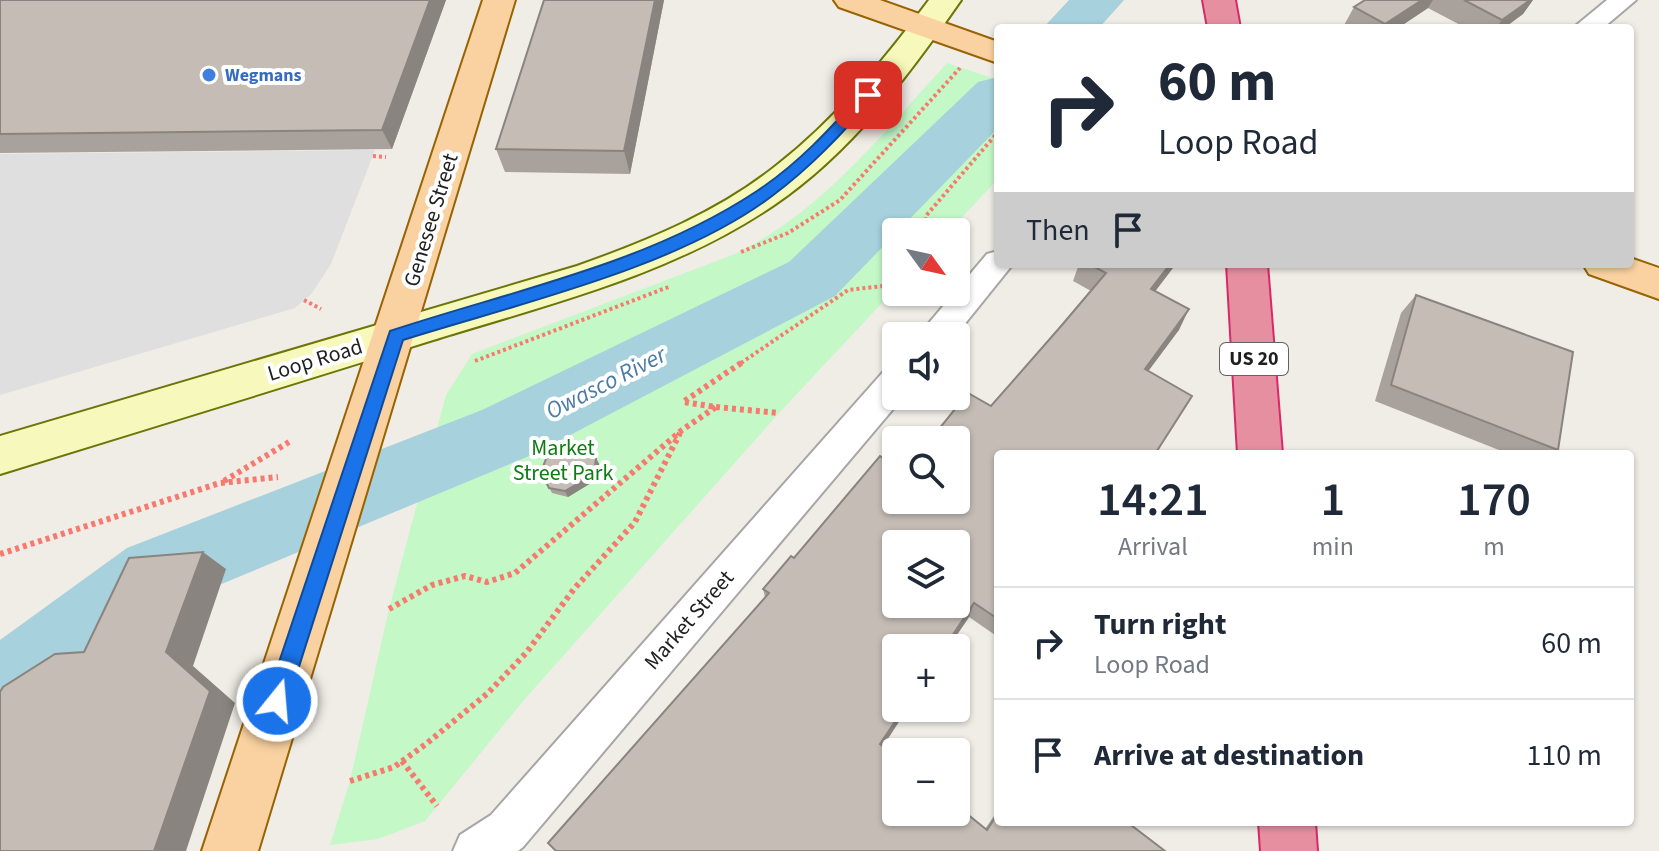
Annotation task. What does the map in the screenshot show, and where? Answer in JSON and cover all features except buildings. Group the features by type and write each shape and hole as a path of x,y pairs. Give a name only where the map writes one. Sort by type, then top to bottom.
{"highway":[{"path":"1219,0 1223,24"},
{"name":"US 20","path":"1247,268 1260,450"},
{"path":"1287,826 1289,851"}],"main road":[{"name":"Genesee Street","path":"230,851 396,336 499,0"},
{"path":"850,0 935,13 989,50"},
{"path":"1614,268 1659,284"}],"street":[{"path":"1591,24 1623,0"},
{"name":"Loop Road","path":"0,455 613,268 707,229 765,194 823,147 935,13"},
{"path":"947,322 994,268"},
{"name":"Market Street","path":"476,851 507,831 882,397"}],"path":[{"path":"925,218 994,137"},
{"path":"373,156 386,157"},
{"path":"779,413 683,402 848,290 882,286"},
{"path":"304,300 321,309"},
{"path":"389,609 432,585 465,576 487,582 515,573 682,430 716,407"},
{"path":"350,781 394,767 488,693 526,653 574,589 635,522 682,430"},
{"path":"220,483 289,442"},
{"path":"0,554 220,483 278,477"},
{"path":"402,761 437,806"}],"green space":[{"name":"Market Street Park","path":"947,63 994,79 994,183 961,218 882,218 882,303 779,413 524,700 425,821 378,839 330,845 350,781 389,609 446,395 472,354 735,254 796,216 850,169"}],"shaded area":[{"path":"375,150 331,264 312,293 295,308 0,395 0,154"}],"waterway":[{"name":"Owasco River","path":"1073,24 1099,0"},
{"name":"Owasco River","path":"0,692 155,574 508,432 812,279 994,99"}],"place":[{"name":"Wegmans","path":"209,75"}],"route":[{"path":"277,701 396,336 586,278 641,259 707,229 765,194 823,147 868,95"}]}
